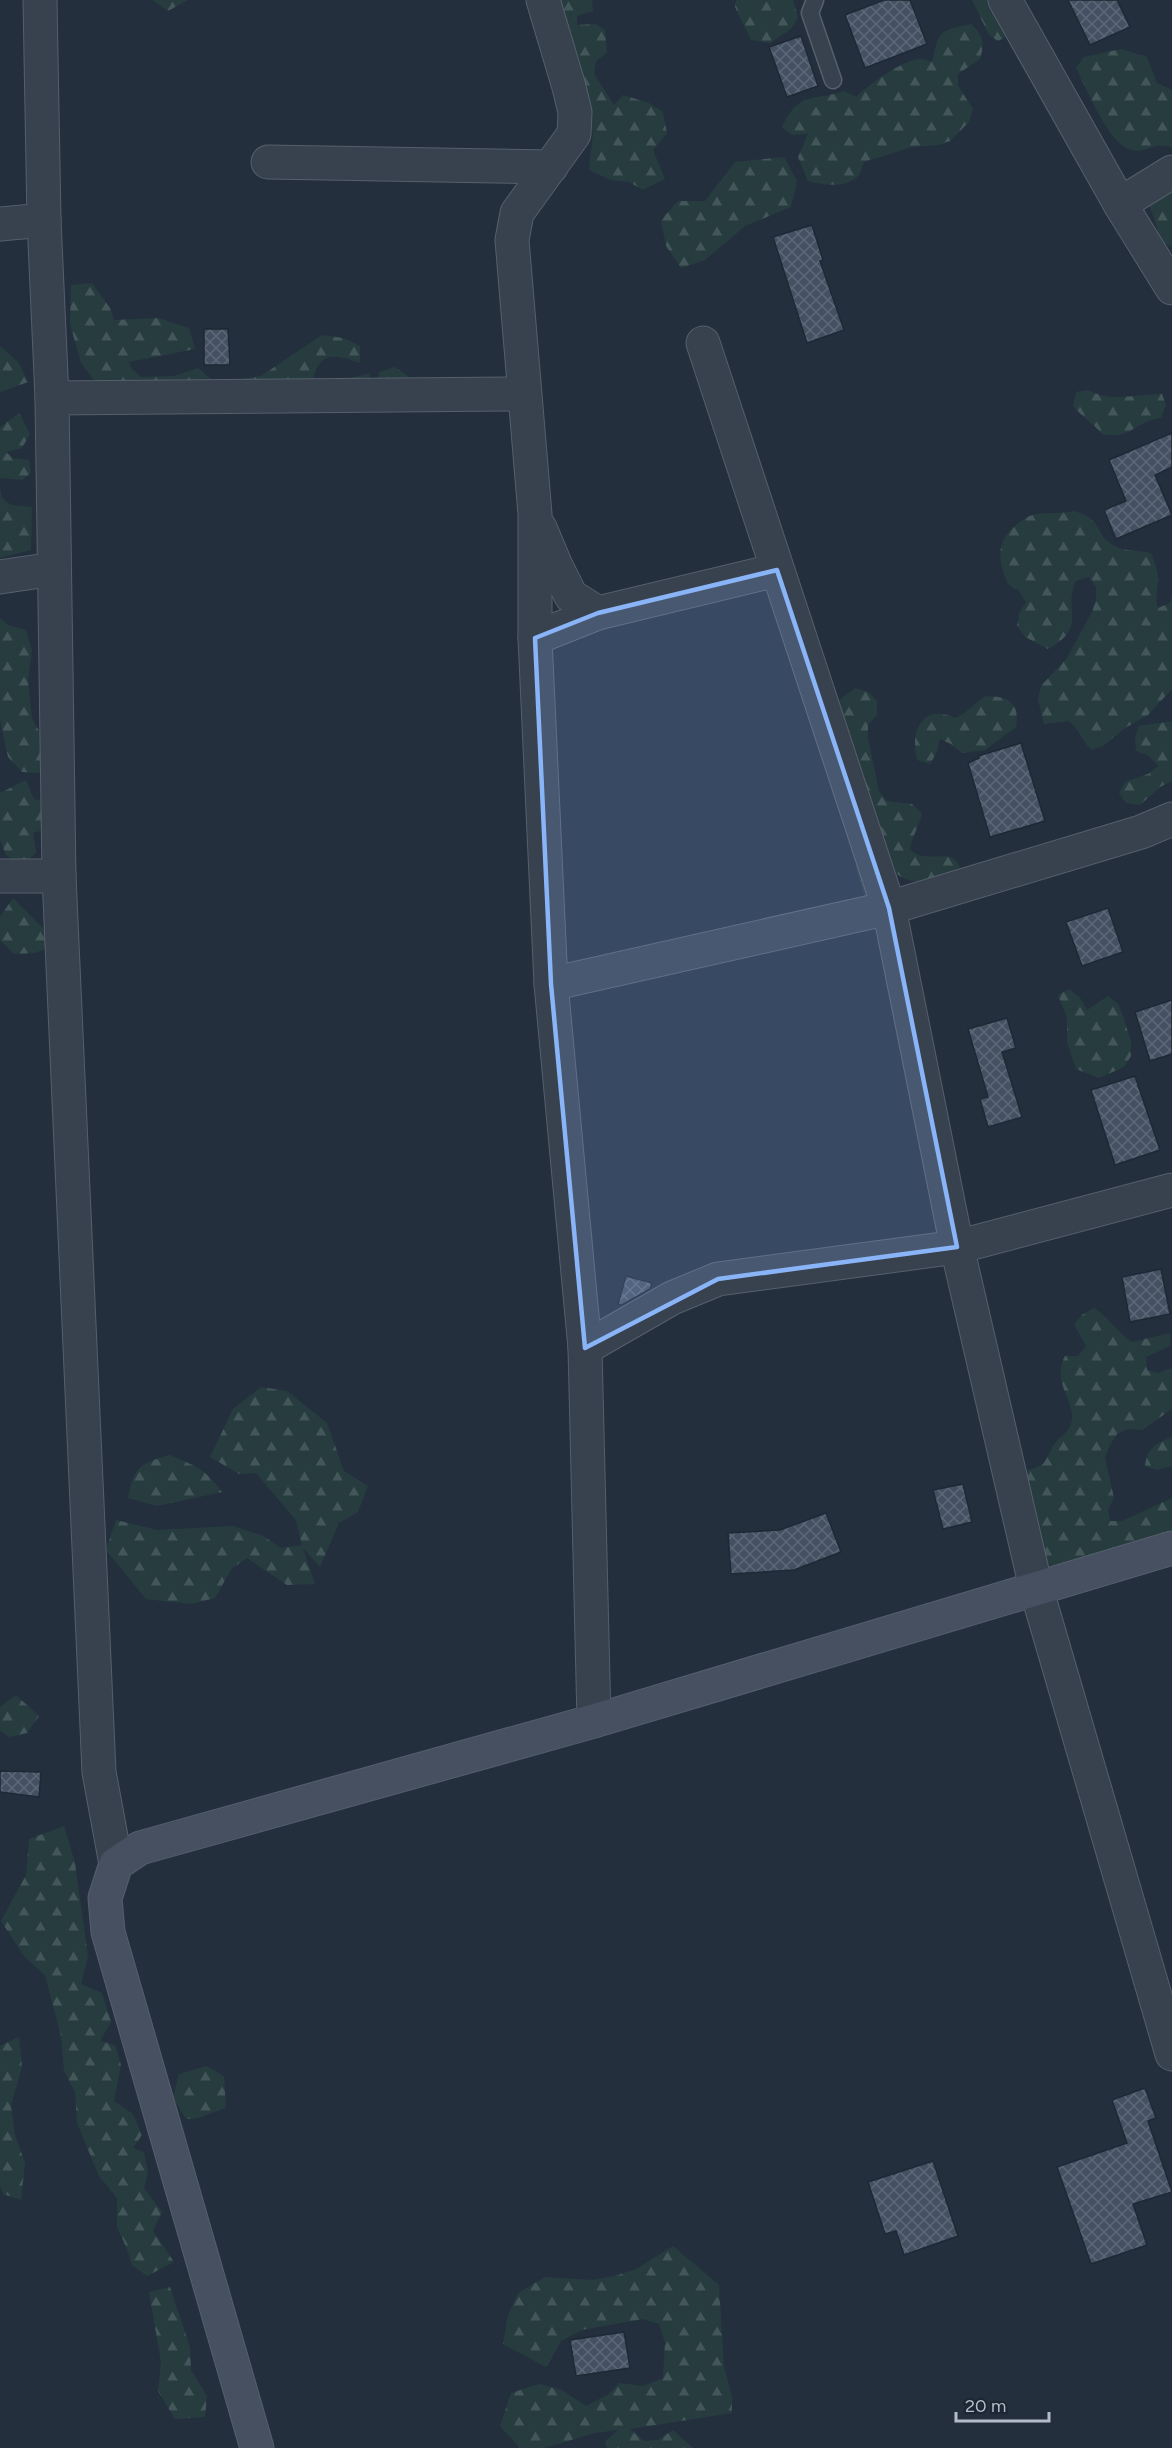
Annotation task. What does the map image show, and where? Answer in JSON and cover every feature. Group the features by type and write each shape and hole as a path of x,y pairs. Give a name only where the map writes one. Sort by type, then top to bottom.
{"street":[{"path":"40,0 44,220 52,398 59,876 99,1772 116,1864 105,1898 108,1932 257,2448"},
{"path":"543,0 575,112 574,134 517,213 512,240 535,514 535,638 551,984 585,1348 594,1721"},
{"path":"1005,0 1120,204 1172,288"},
{"path":"268,162 551,167"},
{"path":"1120,204 1172,172"},
{"path":"0,224 44,220"},
{"path":"703,343 889,909 957,1247 1036,1588 1172,2054"},
{"path":"52,398 524,394"},
{"path":"535,514 556,566 572,596 598,613"},
{"path":"0,577 54,569"},
{"path":"535,638 598,613 777,570"},
{"path":"551,984 889,909 1141,832 1172,819"},
{"path":"0,876 59,876"},
{"path":"585,1348 672,1299 718,1279 957,1247 1172,1190"},
{"path":"116,1864 140,1848 594,1721 1172,1548"}],"lane":[{"path":"815,0 810,13 832,81"}],"highlighted area":[{"path":"777,570 889,908 957,1247 718,1279 585,1348 551,984 535,638 598,613"}],"green space":[{"path":"155,0 188,0 168,11"},
{"path":"551,0 592,0 593,11 577,16 577,25 596,24 605,30 607,53 596,61 594,74 614,105 623,95 649,103 663,112 667,133 653,150 665,179 643,190 629,182 611,180 589,170 593,133"},
{"path":"736,0 793,0 798,18 791,29 770,43 751,40 735,7"},
{"path":"972,0 996,0 1015,32 998,41 989,35"},
{"path":"971,24 978,32 983,44 982,54 980,59 958,74 958,86 973,109 969,122 950,141 938,145 912,147 864,162 859,175 842,184 828,185 808,181 798,157 808,134 792,135 782,127 795,107 808,99 844,91 856,97 876,80 910,61 923,59 932,62 942,34 952,28"},
{"path":"1121,49 1147,57 1157,83 1172,90 1172,148 1156,146 1137,151 1123,146 1107,128 1092,102 1076,68 1084,57"},
{"path":"784,157 797,181 791,207 745,226 705,260 681,268 666,246 661,220 678,201 705,201 735,162"},
{"path":"1172,181 1172,247 1162,242 1149,204"},
{"path":"92,283 110,308 114,320 158,318 189,328 195,349 129,362 132,369 141,377 174,376 198,368 215,383 261,376 322,335 343,338 360,346 360,363 340,357 326,358 317,368 311,389 370,373 363,402 106,396 81,363 70,324 71,285"},
{"path":"0,346 19,363 28,382 0,392"},
{"path":"395,367 412,379 377,383 379,372"},
{"path":"1088,390 1115,397 1162,394 1166,405 1161,418 1120,434 1102,434 1073,406 1076,392"},
{"path":"19,413 30,434 22,448 6,452 13,458 29,460 31,473 22,480 0,478 0,427"},
{"path":"0,488 2,498 11,505 32,507 31,550 0,558"},
{"path":"1074,511 1090,518 1113,545 1126,550 1151,553 1158,575 1156,598 1158,608 1170,603 1172,596 1172,689 1148,715 1125,728 1103,746 1091,750 1069,721 1044,724 1038,699 1041,686 1067,658 1092,612 1096,599 1096,587 1089,577 1076,581 1071,601 1071,626 1060,641 1048,649 1025,637 1017,626 1019,613 1026,602 1019,591 1008,584 1000,552 1004,538 1009,531 1031,515"},
{"path":"0,618 8,625 26,630 32,650 28,680 32,718 48,748 40,773 22,772 8,757 0,719"},
{"path":"855,688 868,692 877,701 877,715 868,725 868,738 879,791 887,801 912,804 922,813 910,850 922,856 953,858 957,861 963,876 918,882 901,877 893,871 868,907 856,868 856,843 834,704"},
{"path":"986,696 1011,702 1016,712 1016,727 985,750 962,753 940,739 937,752 930,764 917,760 915,739 921,722 934,714 944,714 955,718"},
{"path":"1172,721 1172,781 1160,787 1140,805 1126,803 1119,793 1125,782 1148,774 1158,766 1149,756 1136,751 1135,738 1139,726"},
{"path":"26,780 34,799 50,803 50,828 33,833 36,853 21,866 6,855 0,840 0,793"},
{"path":"13,898 45,930 47,948 35,953 14,954 0,940 0,917"},
{"path":"1069,989 1080,998 1087,1010 1108,996 1118,1004 1131,1042 1131,1056 1124,1067 1099,1078 1076,1069 1067,1042 1067,1018 1058,995"},
{"path":"1094,1308 1132,1342 1170,1333 1170,1346 1146,1357 1147,1370 1158,1373 1172,1368 1172,1409 1142,1430 1128,1429 1117,1434 1105,1458 1114,1498 1108,1509 1110,1521 1122,1521 1172,1498 1172,1541 1054,1568 1044,1560 1020,1480 1028,1470 1045,1462 1055,1444 1069,1428 1072,1411 1063,1385 1061,1366 1065,1356 1078,1356 1086,1346 1074,1324 1083,1314"},
{"path":"261,1387 287,1391 327,1423 344,1471 368,1486 358,1512 339,1523 320,1567 303,1548 315,1584 287,1585 247,1558 232,1568 215,1598 191,1604 146,1599 106,1550 116,1520 157,1530 233,1526 263,1536 281,1548 302,1545 296,1520 256,1473 239,1474 210,1457 233,1409"},
{"path":"1172,1437 1172,1466 1157,1470 1145,1466 1153,1447"},
{"path":"169,1455 199,1469 222,1492 157,1506 128,1498 133,1479 139,1468"},
{"path":"16,1695 39,1716 27,1733 9,1737 0,1731 0,1707"},
{"path":"64,1826 75,1863 88,1956 81,1984 102,1993 111,2022 100,2041 115,2045 121,2065 114,2101 133,2114 142,2135 133,2148 144,2152 148,2172 144,2188 162,2212 153,2231 174,2262 147,2276 132,2265 117,2227 117,2198 99,2176 77,2123 75,2092 64,2071 61,2036 45,1975 24,1956 1,1921 26,1875 29,1839"},
{"path":"19,2037 22,2067 11,2105 15,2135 25,2163 21,2200 3,2194 0,2185 0,2046"},
{"path":"206,2066 224,2076 226,2108 198,2118 186,2119 173,2098 179,2074"},
{"path":"673,2246 719,2285 724,2367 732,2396 732,2413 630,2429 644,2441 658,2440 673,2430 693,2448 607,2448 605,2442 618,2430 595,2433 544,2448 520,2448 500,2426 511,2393 539,2384 562,2390 586,2406 609,2394 619,2383 643,2386 663,2378 665,2342 659,2324 643,2319 582,2330 561,2341 546,2367 503,2344 508,2315 518,2293 545,2277 592,2280 615,2276 636,2269"},
{"path":"170,2287 190,2347 191,2370 207,2396 205,2417 175,2419 158,2391 161,2362 149,2292"}],"building":[{"path":"884,0 910,0 927,44 865,68 845,15"},
{"path":"1068,0 1117,0 1130,27 1090,45"},
{"path":"801,36 818,86 787,97 769,47"},
{"path":"812,225 823,260 820,261 844,330 807,343 773,237"},
{"path":"204,329 228,329 230,365 204,365"},
{"path":"1172,433 1172,467 1155,475 1172,515 1116,539 1104,510 1126,501 1109,460"},
{"path":"1021,743 1045,821 990,837 968,763 979,758 978,756"},
{"path":"1108,908 1123,952 1082,966 1066,922"},
{"path":"1172,1000 1172,1054 1150,1061 1135,1012"},
{"path":"1007,1018 1016,1048 1002,1052 1022,1117 988,1127 980,1099 988,1097 968,1029"},
{"path":"1135,1076 1160,1150 1115,1165 1091,1090"},
{"path":"1161,1269 1170,1314 1130,1322 1122,1277"},
{"path":"626,1276 652,1283 650,1289 622,1305 618,1304"},
{"path":"963,1484 972,1522 943,1529 933,1490"},
{"path":"826,1513 841,1552 794,1570 731,1574 728,1533 780,1530"},
{"path":"0,1771 41,1772 39,1797 0,1792"},
{"path":"1145,2088 1156,2118 1148,2121 1172,2192 1133,2204 1147,2245 1091,2264 1057,2167 1127,2143 1112,2100"},
{"path":"933,2161 958,2236 904,2255 896,2231 885,2234 868,2182"},
{"path":"624,2332 630,2368 576,2376 570,2340"}]}
